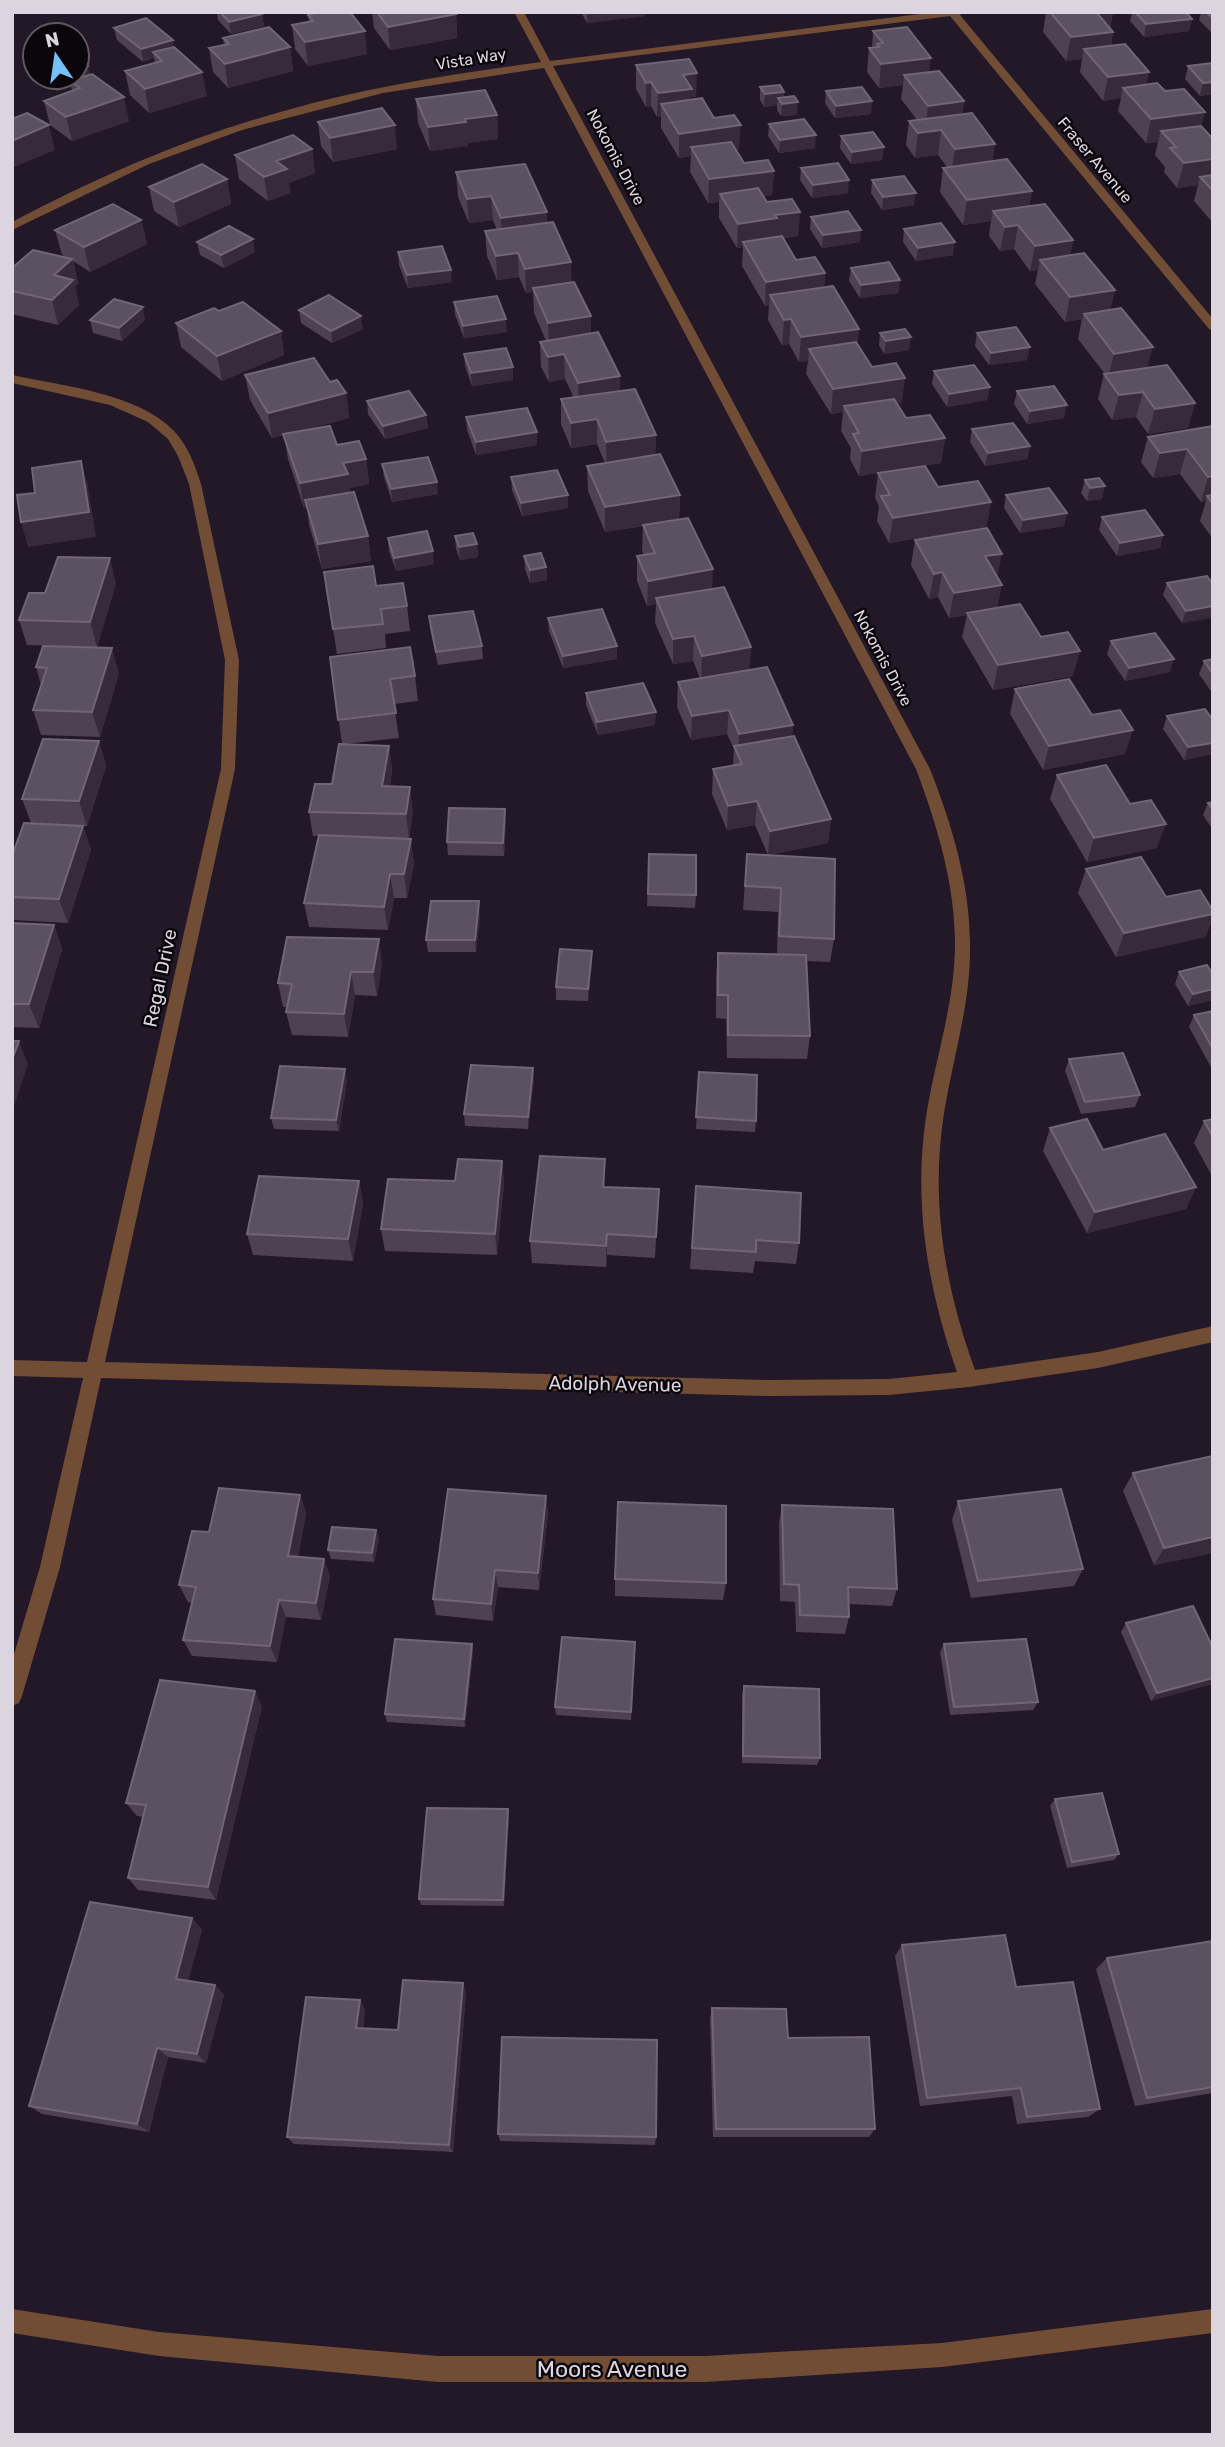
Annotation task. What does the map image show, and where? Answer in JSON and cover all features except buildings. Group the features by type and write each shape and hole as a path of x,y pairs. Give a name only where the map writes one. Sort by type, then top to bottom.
{"street":[{"name":"Nokomis Drive","path":"519,12 923,769 939,809 957,879 964,952 958,1002 937,1102 931,1153 931,1231 941,1292 969,1379"},
{"name":"Vista Way","path":"12,227 62,199 141,163 246,126 381,90 546,64 959,12"},
{"name":"Fraser Avenue","path":"953,13 1213,327"},
{"name":"Regal Drive","path":"12,379 108,401 142,414 168,431 186,457 195,484 232,660 228,768 50,1567 12,1696"},
{"name":"Adolph Avenue","path":"12,1368 768,1388 889,1387 969,1379 1098,1360 1213,1334"},
{"name":"Moors Avenue","path":"12,2321 159,2344 438,2369 705,2369 942,2356 1213,2321"}]}
